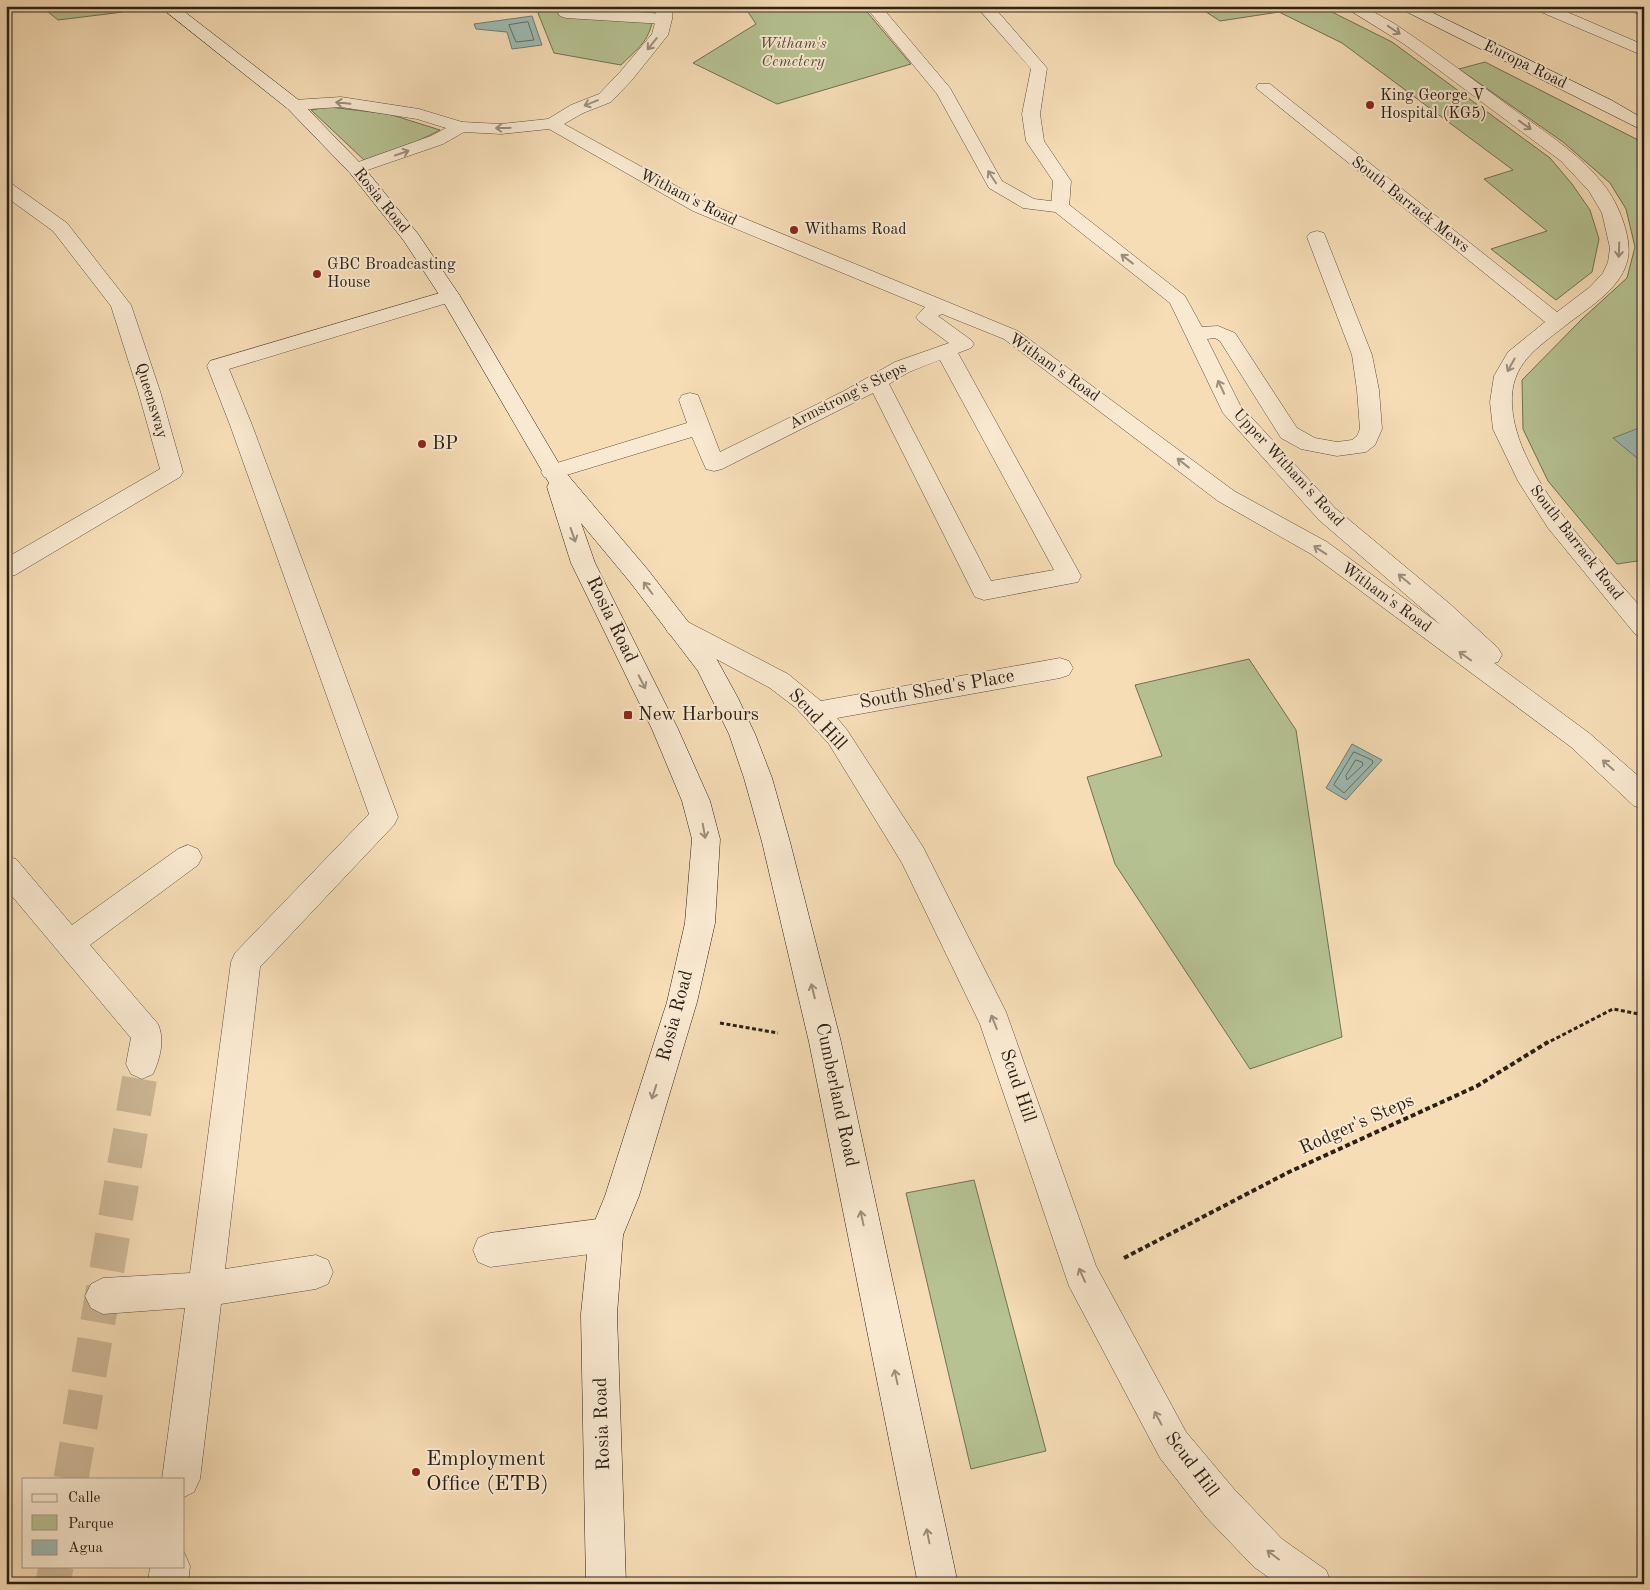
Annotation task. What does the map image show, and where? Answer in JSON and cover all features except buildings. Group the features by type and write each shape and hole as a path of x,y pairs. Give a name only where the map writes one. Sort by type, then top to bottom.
{"street":[{"name":"Rosia Road","path":"167,6 294,105 356,169 411,238 450,296 552,472 639,576 677,627"},
{"path":"294,105 341,102 419,114 461,127 501,128 552,124 577,109 605,98 660,35 664,13 566,13 562,6"},
{"path":"874,6 944,92 996,184 1030,204 1060,207 1062,181 1035,141 1031,114 1039,68 984,6"},
{"name":"South Barrack Road","path":"1351,6 1389,27 1567,157 1597,188 1611,213 1620,248 1618,262 1612,275 1597,291 1515,358 1505,376 1501,402 1504,429 1529,481 1556,522 1644,628"},
{"name":"Europa Road","path":"1406,6 1605,104 1644,126"},
{"path":"1539,6 1644,52"},
{"path":"1630,6 1644,11"},
{"name":"South Barrack Mews","path":"1264,88 1557,322"},
{"name":"Witham's Road","path":"552,124 700,207 1011,335 1226,496 1319,548 1580,740 1644,798"},
{"path":"356,169 437,140 461,127"},
{"name":"Queensway","path":"6,188 60,227 121,305 149,390 172,472 6,569"},
{"name":"Upper Witham's Road","path":"1060,207 1178,300 1231,408 1327,514 1441,610 1580,740"},
{"path":"1196,334 1218,332 1228,337 1289,433 1309,444 1328,448 1353,448 1362,444 1367,440 1371,429 1368,390 1362,355 1318,237"},
{"path":"181,1478 246,962 384,817 218,366 450,296"},
{"name":"Armstrong's Steps","path":"699,427 714,464 852,396 902,367 964,344 926,317 938,306"},
{"path":"877,381 984,591 1069,576 946,351"},
{"path":"552,472 699,427 690,400"},
{"name":"Rosia Road","path":"552,472 583,563 665,729 696,800 704,828 706,850 700,923 678,1016 622,1196 606,1235 599,1314 606,1584"},
{"name":"Scud Hill","path":"677,627 779,681 815,712 838,737 913,854 995,1022 1081,1274 1172,1445 1220,1504 1268,1553 1312,1584"},
{"name":"Cumberland Road","path":"677,627 707,665 742,734 758,778 776,842 825,1042 938,1584"},
{"name":"South Shed's Place","path":"815,712 1060,668"},
{"path":"70,943 188,856"},
{"path":"6,868 147,1034 142,1064"},
{"path":"490,1250 606,1235"},
{"path":"103,1296 206,1288 316,1272"},
{"path":"168,1584 170,1568"}],"path":[{"name":"Rodger's Steps","path":"1081,1274 1123,1259 1288,1172 1477,1086 1531,1051 1613,1009 1644,1015"},
{"path":"678,1016 825,1042"}],"green space":[{"path":"41,6 116,6 123,12 58,20"},
{"path":"548,6 655,6 649,33 645,40 621,65 554,53 538,13 549,9"},
{"name":"Witham's Cemetery","path":"744,6 862,6 911,64 777,104 693,63 756,24"},
{"path":"1197,6 1320,6 1392,42 1550,158 1572,184 1590,210 1599,239 1592,272 1556,300 1491,249 1547,231 1484,179 1513,170 1342,43 1279,12 1220,21"},
{"path":"1485,62 1644,143 1644,560 1617,564 1548,481 1523,429 1522,380 1583,318 1627,278 1635,247 1626,209 1610,183 1563,142 1459,69"},
{"path":"329,107 389,114 440,130 418,141 364,160 311,110"},
{"path":"1249,659 1296,730 1342,1037 1250,1069 1115,864 1087,777 1162,756 1135,685"},
{"path":"974,1180 1046,1451 971,1469 906,1193"}],"water":[{"path":"532,16 542,45 512,49 507,32 476,29 474,24"},
{"path":"1644,426 1644,462 1643,463 1613,438"},
{"path":"1352,744 1382,760 1346,800 1326,788"}],"tunnel":[{"path":"71,1478 142,1064"},
{"path":"53,1584 56,1568"}],"place":[{"name":"King George V Hospital (KG5)","path":"1370,105"},
{"name":"Withams Road","path":"794,230"},
{"name":"GBC Broadcasting House","path":"317,274"},
{"name":"BP","path":"422,444"},
{"name":"New Harbours","path":"628,715"},
{"name":"Employment Office (ETB)","path":"416,1472"}]}
